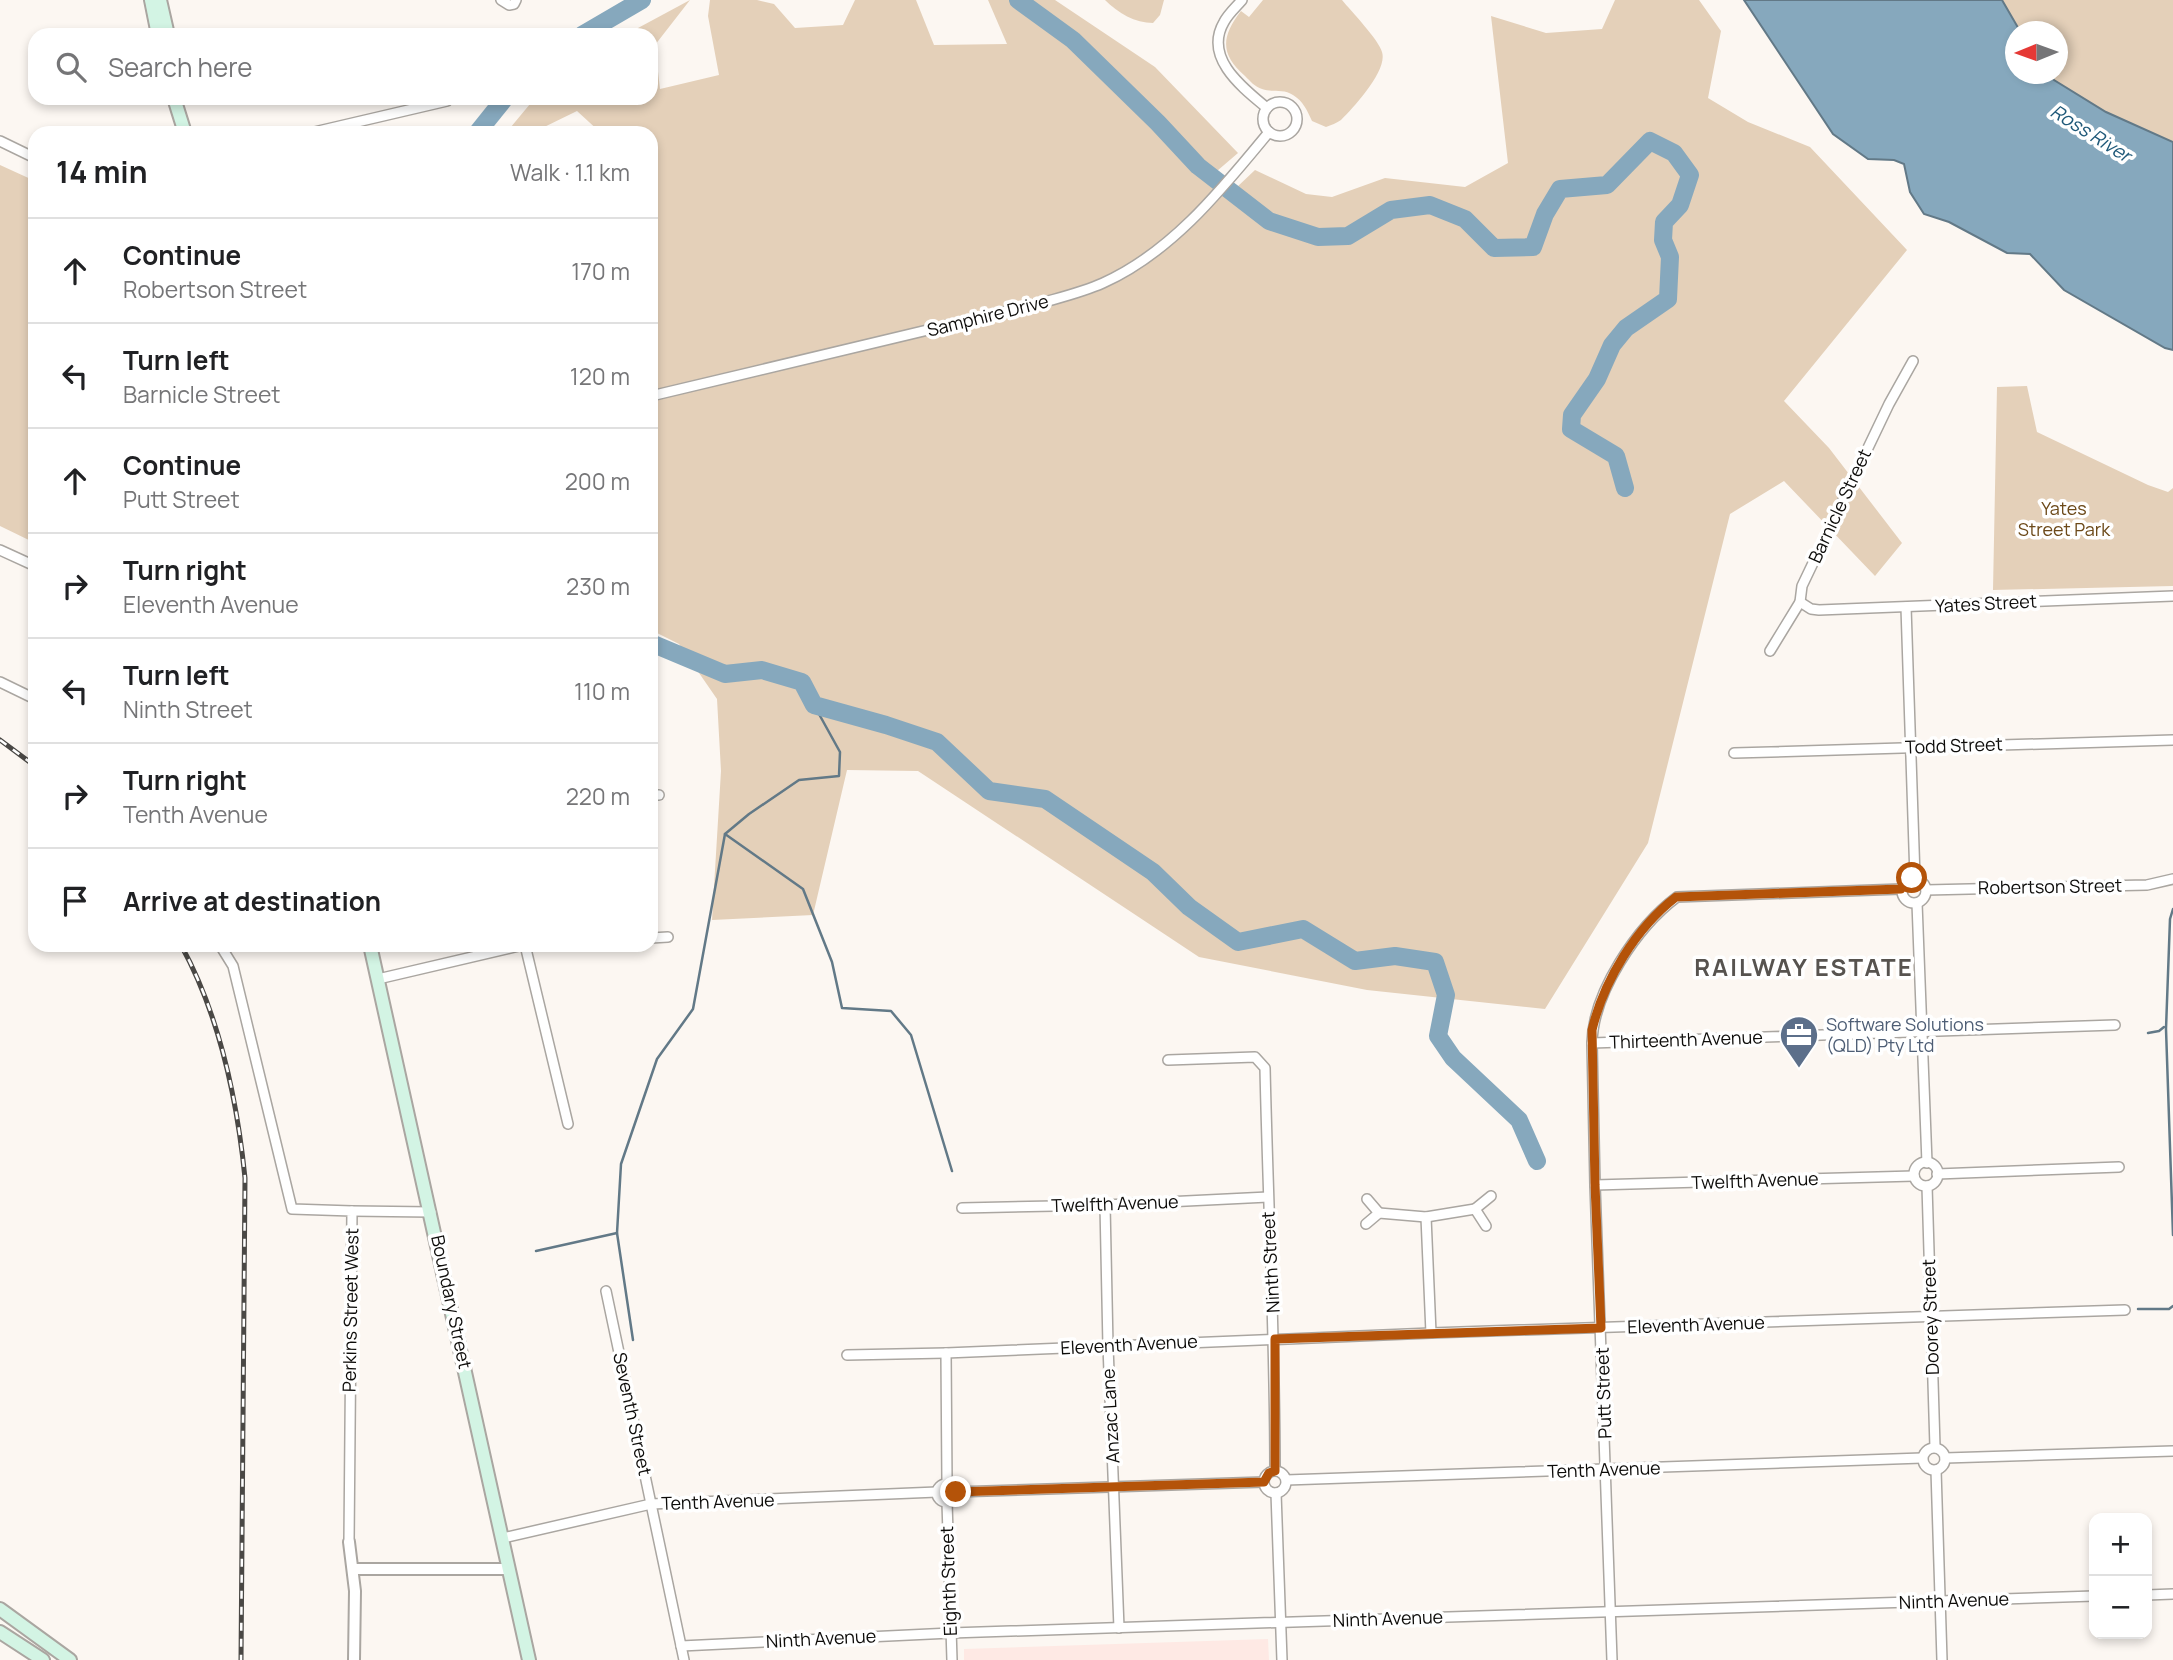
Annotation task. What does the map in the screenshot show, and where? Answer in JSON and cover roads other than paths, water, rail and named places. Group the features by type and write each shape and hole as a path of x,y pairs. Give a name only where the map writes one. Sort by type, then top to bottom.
{"main road":[{"path":"151,0 157,28"},
{"path":"160,0 166,28"},
{"path":"177,105 184,126"},
{"path":"183,105 186,126"},
{"name":"Boundary Street","path":"372,952 529,1660"},
{"path":"0,1609 71,1660"},
{"path":"0,1632 43,1660"}],"street":[{"path":"501,0 509,5 516,0"},
{"path":"1242,0 1223,23 1219,49 1222,62 1229,73 1267,108"},
{"path":"1273,103 1284,103 1294,109 1296,125 1289,134 1279,136 1269,132 1263,122 1267,108 1273,103"},
{"path":"340,126 430,105"},
{"name":"Samphire Drive","path":"658,394 1076,294 1104,283 1152,255 1180,232 1269,132"},
{"path":"0,142 28,155"},
{"name":"Barnicle Street","path":"1770,651 1800,602 1802,586 1889,404 1913,361"},
{"path":"0,550 28,563"},
{"name":"Yates Street","path":"1800,602 1811,609 1819,610 2173,596"},
{"path":"1906,607 1915,878"},
{"path":"0,682 28,696"},
{"name":"Todd Street","path":"1734,753 2173,740"},
{"path":"1915,878 1922,881 1926,890 1924,899 1917,903 1906,900 1901,889 1905,882 1915,878"},
{"name":"Robertson Street","path":"1926,890 2147,885 2173,879"},
{"path":"1592,1043 1597,1011 1617,970 1645,926 1659,910 1676,897 1901,889"},
{"path":"1917,903 1927,1163"},
{"path":"658,938 668,937"},
{"name":"Perkins Street West","path":"224,952 233,966 292,1209 352,1211 349,1542 353,1569 354,1660"},
{"path":"378,979 494,952"},
{"path":"526,952 568,1124"},
{"name":"Thirteenth Avenue","path":"1592,1043 2115,1025"},
{"name":"Putt Street","path":"1592,1043 1612,1660"},
{"name":"Ninth Street","path":"1168,1060 1255,1057 1265,1068 1275,1339 1275,1471"},
{"path":"1927,1163 1933,1165 1937,1174 1933,1183 1927,1186 1917,1183 1914,1176 1917,1167 1927,1163"},
{"path":"1937,1174 2119,1167"},
{"name":"Twelfth Avenue","path":"1595,1185 1914,1176"},
{"name":"Doorey Street","path":"1927,1186 1935,1447"},
{"path":"1367,1199 1379,1213 1426,1217 1475,1209 1491,1196"},
{"name":"Twelfth Avenue","path":"962,1208 1105,1205 1268,1197"},
{"name":"Anzac Lane","path":"1105,1205 1119,1628"},
{"path":"1475,1209 1486,1226"},
{"path":"352,1211 431,1212"},
{"path":"1366,1224 1379,1213"},
{"path":"1426,1217 1431,1333"},
{"name":"Seventh Street","path":"606,1291 684,1660"},
{"name":"Eleventh Avenue","path":"847,1355 2125,1310"},
{"path":"946,1353 947,1483"},
{"path":"1935,1447 1941,1450 1945,1458 1944,1465 1936,1470 1926,1468 1922,1458 1925,1451 1935,1447"},
{"path":"1945,1458 2173,1451"},
{"name":"Tenth Avenue","path":"1286,1480 1922,1458"},
{"path":"1936,1470 1942,1660"},
{"path":"1275,1471 1283,1473 1286,1480 1284,1489 1276,1493 1266,1489 1264,1482 1269,1473 1275,1471"},
{"path":"956,1492 1264,1482"},
{"path":"947,1483 952,1485 956,1492 952,1500 947,1502 939,1498 937,1492 940,1486 947,1483"},
{"name":"Tenth Avenue","path":"503,1538 651,1504 937,1492"},
{"path":"1276,1493 1282,1660"},
{"name":"Eighth Street","path":"947,1502 952,1660"},
{"path":"353,1569 509,1569"},
{"path":"2152,1595 2173,1594"},
{"name":"Ninth Avenue","path":"681,1646 951,1633 2089,1596"}],"water":[{"name":"Ross River","path":"1744,0 2002,0 2014,21 2005,21 2005,84 2060,84 2106,112 2173,142 2173,350 2165,348 2064,290 2030,254 2007,253 1949,222 1924,214 1910,192 1904,164 1894,160 1868,159 1833,134"}],"waterway":[{"path":"594,28 642,0"},
{"path":"1018,0 1073,40 1198,166 1269,221 1318,237 1348,236 1391,210 1430,205 1465,219 1494,248 1533,247 1545,214 1560,189 1607,185 1650,141 1674,153 1690,175 1680,205 1664,222 1663,240 1670,257 1668,299 1626,328 1612,345 1597,379 1572,415 1571,429 1616,456 1625,488"},
{"path":"483,126 499,105"},
{"path":"658,646 725,674 762,670 802,682 814,705 937,742 989,791 1045,799 1153,872 1189,907 1238,942 1303,929 1355,961 1395,956 1435,962 1446,995 1438,1036 1453,1058 1519,1120 1537,1161"},
{"path":"633,1340 617,1233 621,1164 657,1059 693,1009 725,834 799,780 839,776 840,752 814,705"},
{"path":"725,834 803,889 832,962 842,1008 891,1011 911,1035 952,1171"},
{"path":"2173,909 2170,919 2166,1029 2173,1235"},
{"path":"2148,1033 2164,1027"},
{"path":"536,1251 617,1233"},
{"path":"2138,1309 2169,1309 2173,1306"}],"railway":[{"path":"0,740 28,761"},
{"path":"185,952 206,1000 225,1058 245,1178 241,1660"}],"place":[{"name":"Software Solutions (QLD) Pty Ltd","path":"1799,1069"}],"district":[{"name":"RAILWAY ESTATE","path":"1804,968"}],"park label":[{"name":"Yates Street Park","path":"2064,519"}]}
